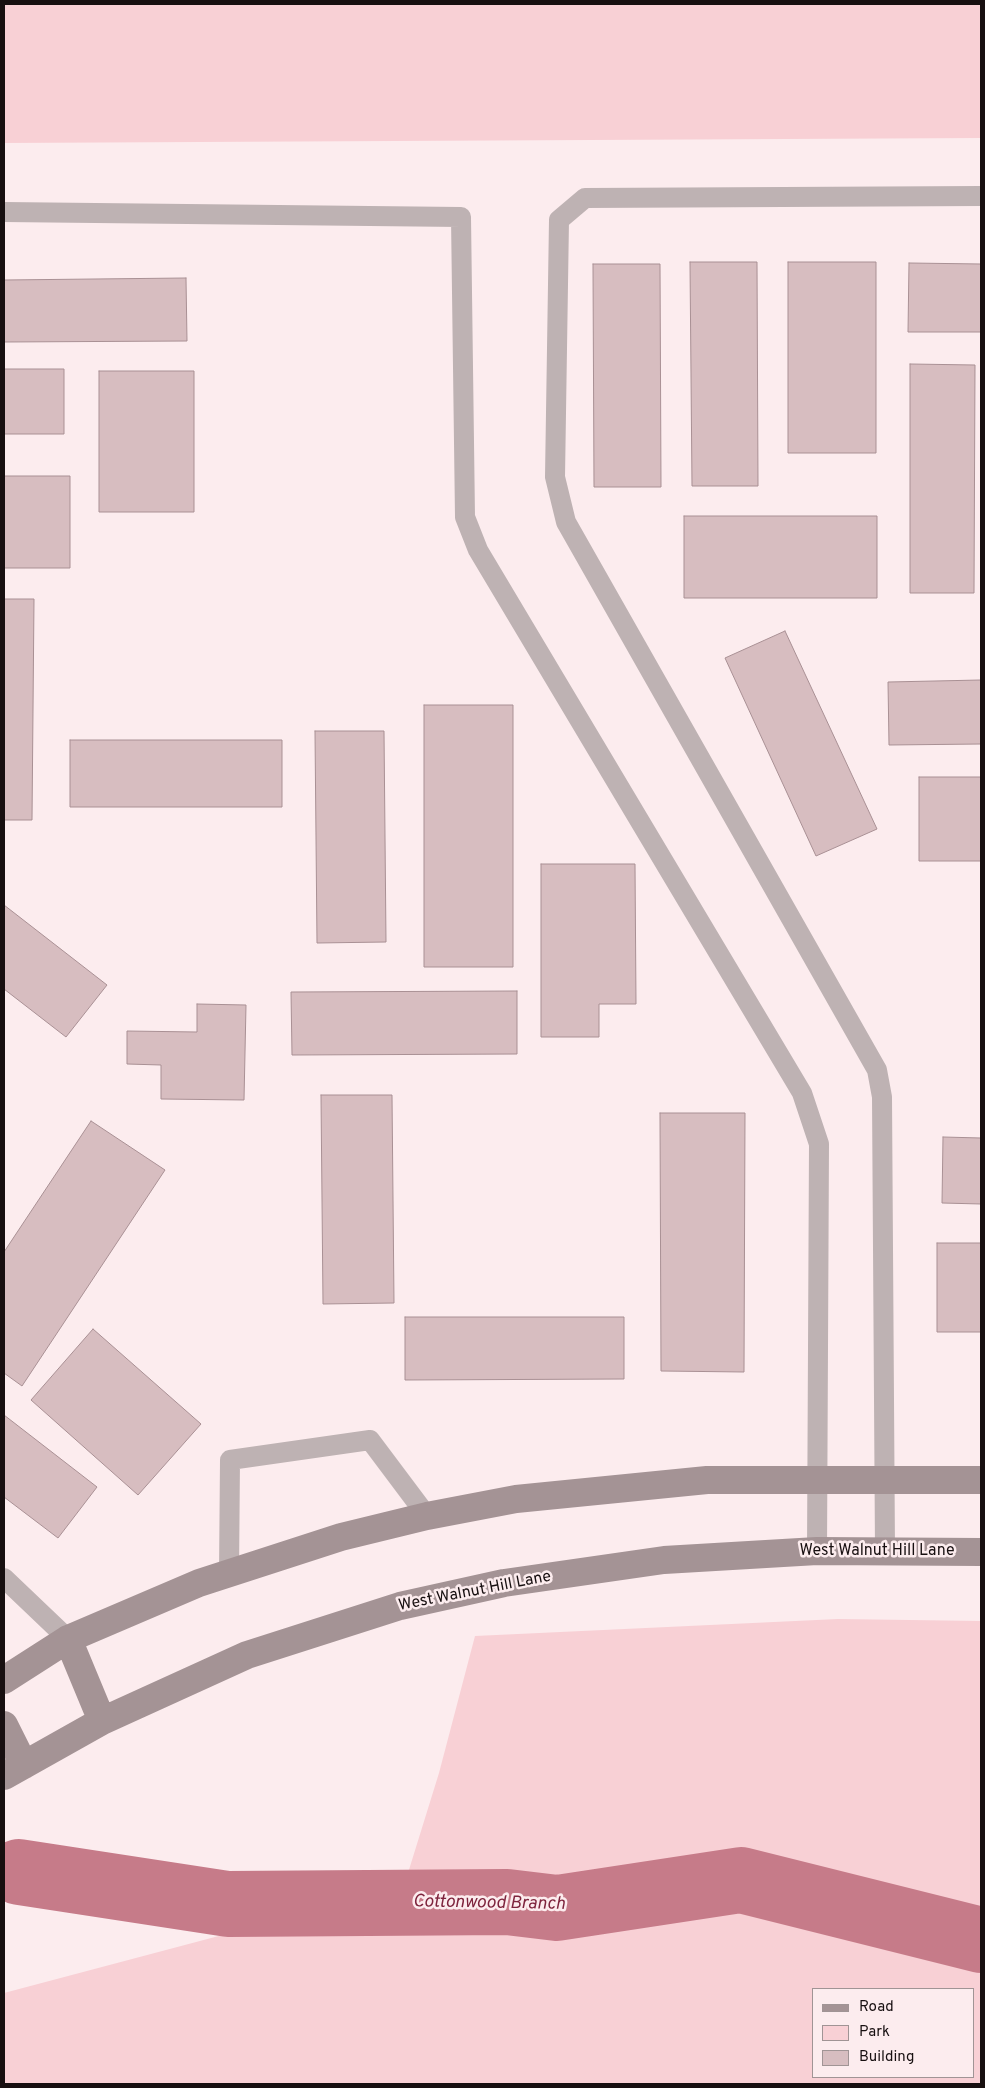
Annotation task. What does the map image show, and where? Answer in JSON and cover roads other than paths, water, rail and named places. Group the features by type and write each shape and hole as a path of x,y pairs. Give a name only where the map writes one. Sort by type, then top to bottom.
{"main road":[{"path":"4,1680 68,1639 199,1583 341,1537 426,1516 516,1499 706,1480 981,1480"},
{"name":"West Walnut Hill Lane","path":"14,1771 102,1721 247,1655 400,1606 504,1583 657,1561 817,1550 981,1552"},
{"path":"68,1639 102,1721"},
{"path":"4,1725 14,1771"}],"lane":[{"path":"885,1551 882,1097 877,1070 566,522 555,477 559,220 585,198 981,196"},
{"path":"4,212 461,217 465,517 478,550 802,1093 819,1144 817,1550"},
{"path":"229,1574 230,1460 370,1440 426,1516"},
{"path":"4,1578 68,1639"}],"waterway":[{"name":"Cottonwood Branch","path":"19,1872 228,1904 507,1902 557,1908 741,1880 981,1940"}]}
